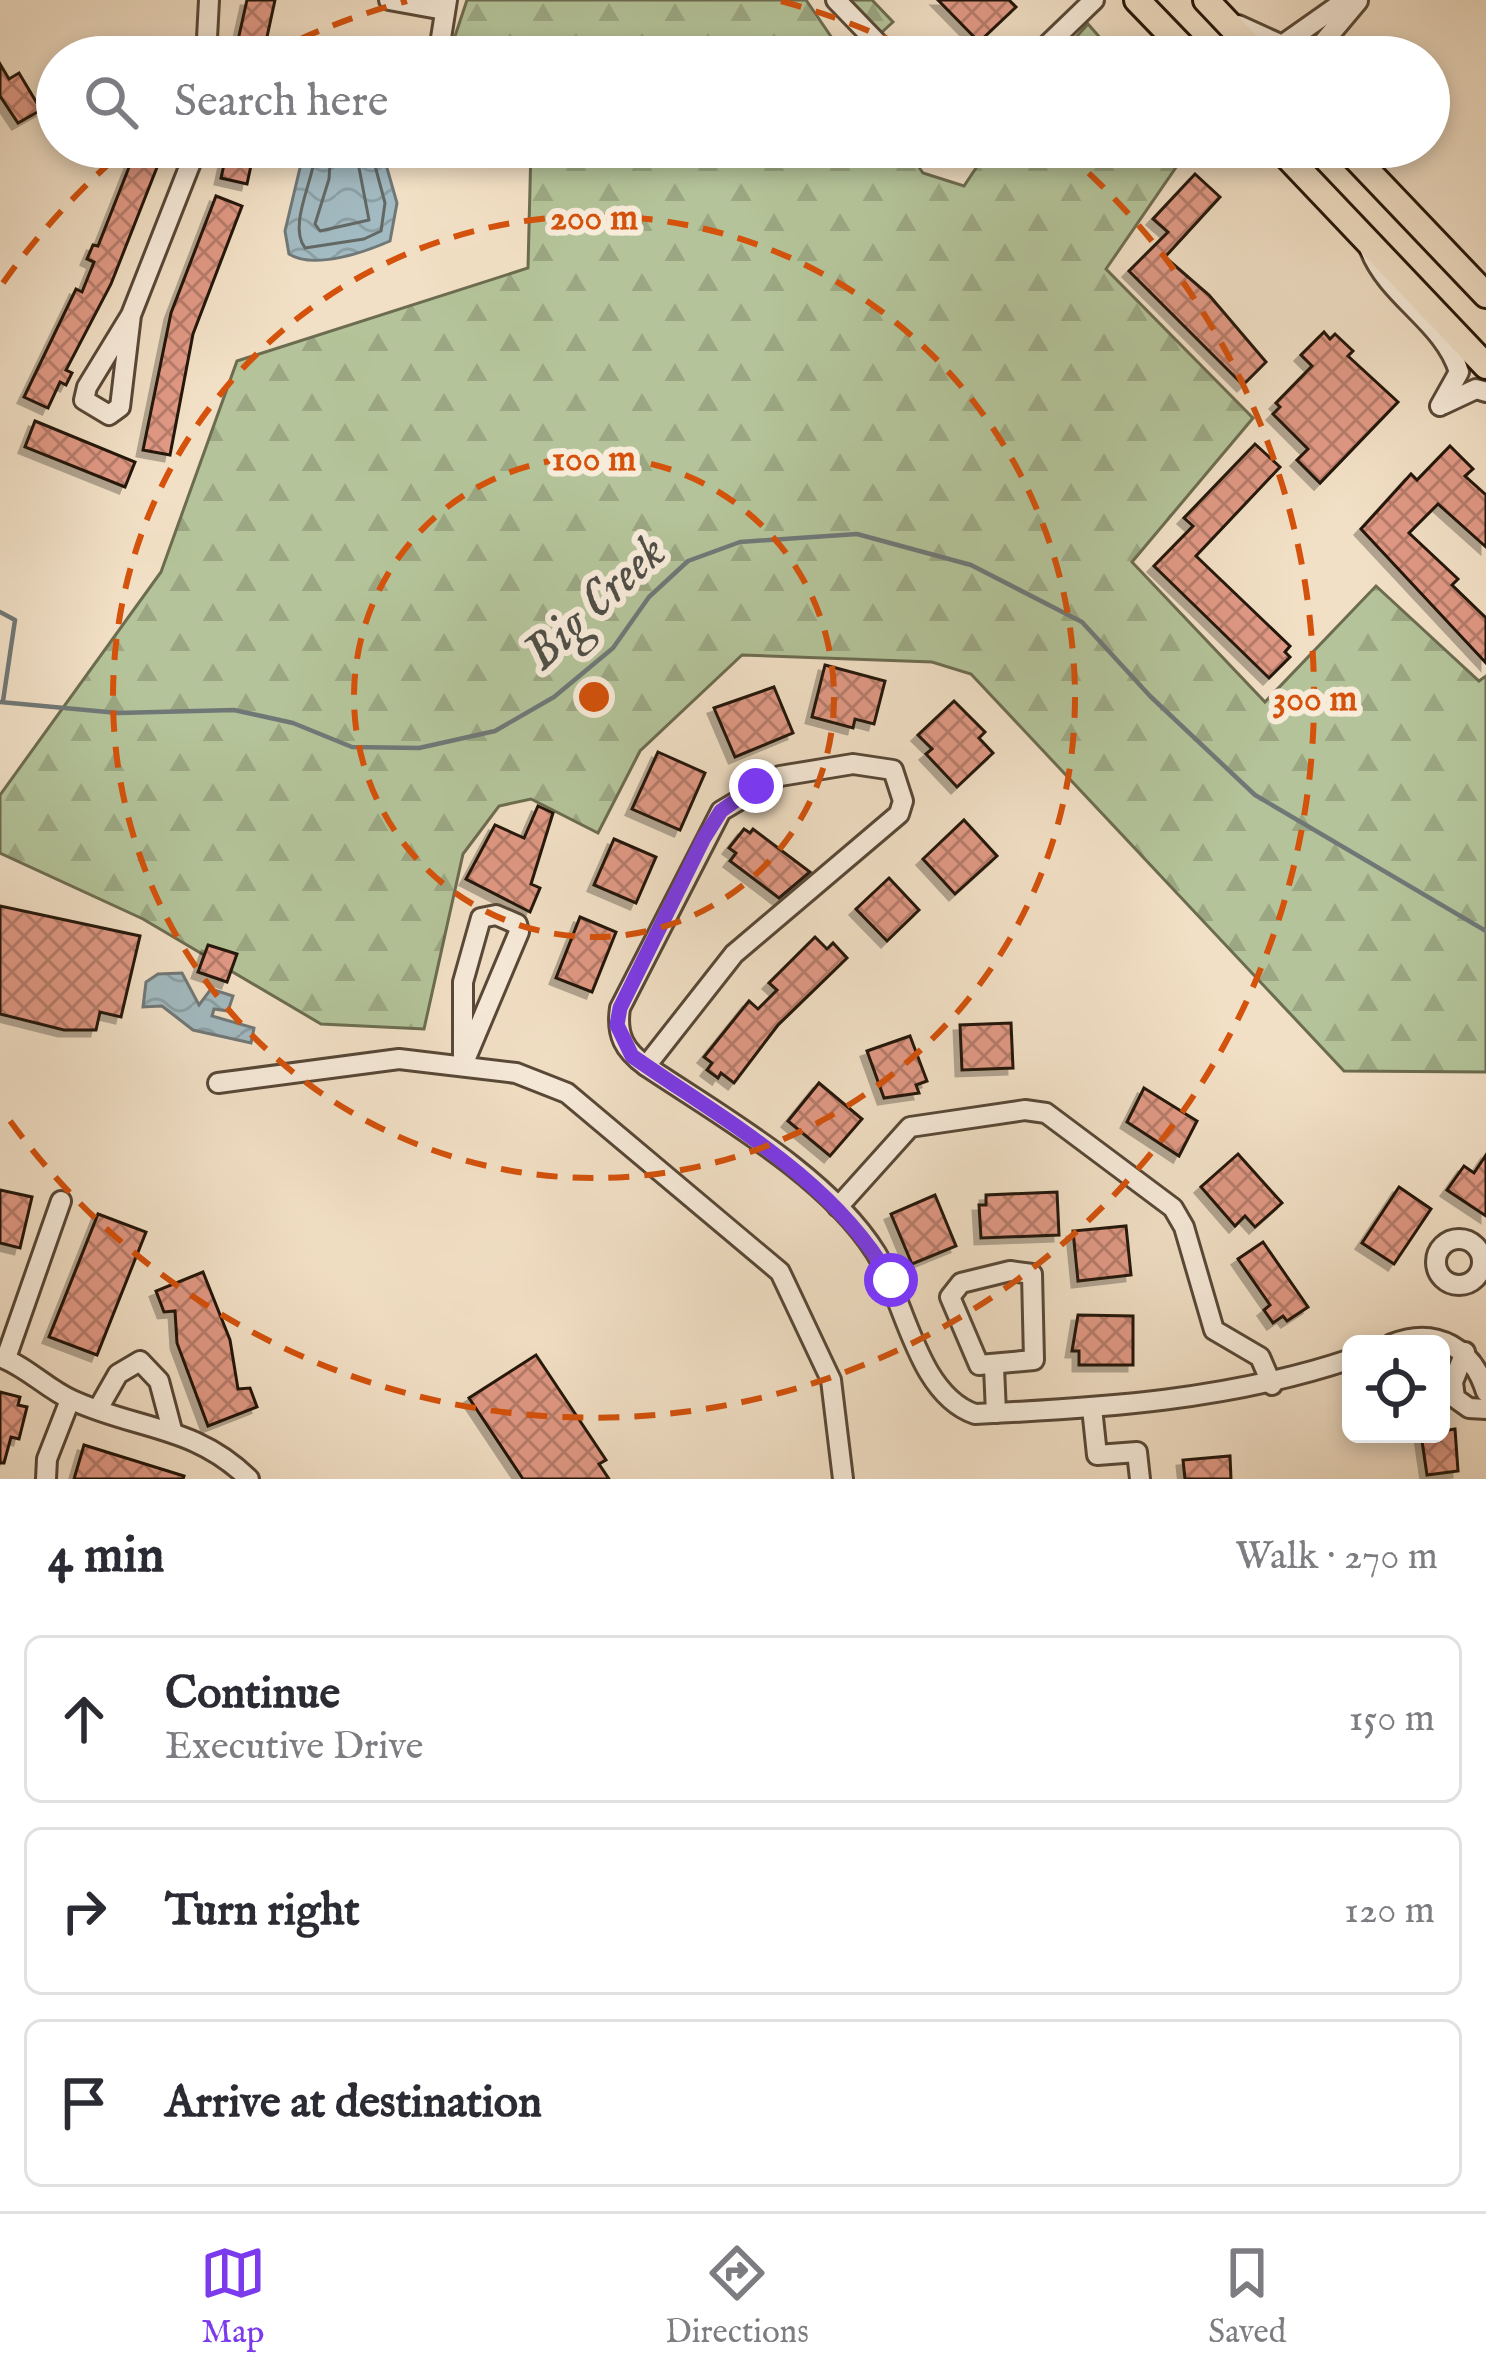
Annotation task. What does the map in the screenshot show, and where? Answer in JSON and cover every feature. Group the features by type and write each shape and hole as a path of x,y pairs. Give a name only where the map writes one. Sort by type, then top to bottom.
{"highway":[{"path":"1137,0 1172,36"},
{"path":"1207,2 1240,36"},
{"path":"1297,168 1486,366"},
{"path":"1366,168 1486,295"}],"street":[{"path":"207,36 209,0"},
{"path":"389,0 446,5 441,36"},
{"path":"836,0 871,36"},
{"path":"1057,36 1094,0"},
{"path":"1295,36 1346,0"},
{"path":"1328,36 1358,0"},
{"path":"1207,2 1252,36"},
{"path":"131,315 119,407 109,415 84,400 131,315 189,168"},
{"path":"1375,168 1402,207"},
{"path":"1366,240 1380,275 1452,350 1459,372 1440,406 1476,388 1486,392"},
{"path":"646,1066 734,954 899,814 903,801 893,770 853,764 802,769 756,786 721,811 620,1008 622,1042 646,1066 750,1136 838,1207 891,1280 906,1321 948,1399 975,1414 1092,1408 1272,1385 1342,1362"},
{"path":"496,915 517,924 519,932 464,1064 463,982 481,919 496,915"},
{"path":"218,1083 399,1059 516,1073 567,1093 780,1272 831,1380 842,1479"},
{"path":"838,1207 910,1127 1025,1110 1046,1113 1173,1208 1184,1227 1214,1330 1260,1357 1272,1385"},
{"path":"61,1201 3,1358 70,1400 172,1430 223,1453 250,1479"},
{"path":"1010,1271 1032,1274 1034,1360 994,1367 979,1365 950,1297 961,1282 1010,1271"},
{"path":"1475,1355 1486,1392"},
{"path":"1475,1355 1453,1382 1455,1398 1469,1408 1486,1408"},
{"path":"98,1409 118,1373 140,1360 159,1381 172,1430"},
{"path":"994,1367 996,1413"},
{"path":"46,1479 47,1459 70,1400"},
{"path":"1092,1408 1097,1455 1137,1452 1140,1479"}],"green space":[{"path":"467,0 806,0 831,36 455,36"},
{"path":"850,0 872,0 893,22 881,33"},
{"path":"1088,24 1099,36 1077,36"},
{"path":"530,168 920,168 964,186 976,168 1176,168 1106,269 1253,418 1132,562 1265,702 1376,586 1479,681 1486,676 1486,1072 1344,1071 971,674 932,662 742,655 640,751 598,833 531,799 499,806 463,854 424,1029 321,1024 143,919 0,853 0,795 161,572 237,361 528,268"}],"water":[{"path":"300,168 387,168 397,203 390,241 354,254 312,260 289,254 285,231"},
{"path":"182,973 199,1005 211,989 233,996 228,1011 214,1009 212,1016 254,1028 251,1043 193,1030 162,1006 143,1007 146,982 158,974"}],"building":[{"path":"247,0 275,0 267,36 239,36"},
{"path":"938,0 1009,0 1016,7 985,36 973,36"},
{"path":"0,64 9,79 19,73 36,102 36,113 18,123 0,96"},
{"path":"129,168 157,168 111,284 66,370 72,373 66,385 60,382 48,408 24,397 76,289 82,292 94,262 87,259 93,245 98,246"},
{"path":"223,168 250,168 247,184 221,178"},
{"path":"1195,174 1220,197 1165,257 1209,295 1266,362 1243,385 1129,271 1168,232 1153,219"},
{"path":"216,196 242,206 193,334 170,455 143,450 171,313"},
{"path":"1324,332 1330,339 1335,334 1353,351 1348,356 1398,402 1320,483 1297,460 1308,449 1273,414 1280,407 1276,403 1312,366 1301,355"},
{"path":"35,421 135,462 125,487 25,447"},
{"path":"1255,444 1280,467 1196,556 1290,646 1285,652 1290,657 1269,678 1154,566 1193,526 1184,518"},
{"path":"1450,446 1473,469 1465,476 1486,495 1486,547 1438,504 1409,533 1458,579 1452,585 1486,618 1486,663 1361,529 1411,474 1417,480"},
{"path":"825,665 885,681 874,724 855,719 853,728 812,717"},
{"path":"774,687 793,733 735,757 714,708"},
{"path":"954,701 985,732 979,738 993,753 957,787 926,754 932,749 918,735"},
{"path":"658,752 705,773 680,830 632,809"},
{"path":"538,806 553,813 531,884 540,888 530,912 466,879 495,825 524,838"},
{"path":"964,820 997,856 955,894 923,859"},
{"path":"744,829 750,833 753,829 810,872 779,898 730,861 736,853 729,848"},
{"path":"614,839 656,857 636,903 594,885"},
{"path":"889,878 919,910 887,941 856,909"},
{"path":"0,906 140,936 121,1017 100,1012 96,1030 64,1030 0,1014"},
{"path":"580,917 616,932 592,992 556,978"},
{"path":"815,937 827,949 833,943 847,958 778,1025 734,1083 707,1070 712,1063 704,1057 749,1001 758,1009 777,990 769,983"},
{"path":"208,945 237,954 227,982 198,972"},
{"path":"1011,1023 1013,1068 962,1070 960,1025"},
{"path":"910,1036 927,1081 916,1085 919,1093 884,1098 867,1051"},
{"path":"819,1083 862,1119 830,1156 788,1121"},
{"path":"1144,1088 1197,1121 1179,1156 1127,1122"},
{"path":"1238,1154 1282,1203 1255,1227 1245,1216 1235,1226 1201,1187"},
{"path":"1486,1155 1486,1216 1447,1190 1464,1166 1474,1173"},
{"path":"1399,1187 1431,1209 1394,1264 1362,1243"},
{"path":"0,1190 32,1197 20,1248 0,1243"},
{"path":"1057,1192 1059,1235 981,1238 979,1205 986,1205 986,1195"},
{"path":"935,1195 956,1246 912,1264 891,1214"},
{"path":"98,1214 146,1232 97,1355 49,1337"},
{"path":"1126,1226 1131,1275 1078,1281 1073,1231"},
{"path":"1263,1242 1308,1307 1287,1321 1283,1316 1273,1323 1264,1310 1270,1305 1238,1259"},
{"path":"203,1272 230,1340 238,1389 250,1388 257,1407 208,1426 177,1343 175,1311 164,1312 156,1291"},
{"path":"1078,1315 1133,1316 1133,1365 1079,1365 1079,1351 1072,1351"},
{"path":"536,1355 606,1460 599,1464 609,1479 523,1479 469,1398"},
{"path":"0,1392 20,1397 18,1405 27,1407 19,1439 11,1437 4,1463 0,1463"},
{"path":"1455,1429 1458,1471 1427,1475 1422,1443 1450,1443 1450,1430"},
{"path":"84,1445 184,1476 74,1479"},
{"path":"1230,1456 1231,1479 1185,1479 1183,1460"}],"waterway":[{"name":"Big Creek","path":"0,702 118,713 234,710 293,723 352,747 419,748 495,731 554,697 613,648 649,597 688,561 740,542 857,534 971,565 1082,622 1150,696 1255,795 1486,931"},
{"path":"0,612 15,620 3,701"}],"route":[{"path":"756,786 721,811 704,838 620,1008 617,1025 632,1056 750,1136 838,1207 872,1247 891,1280"}]}
